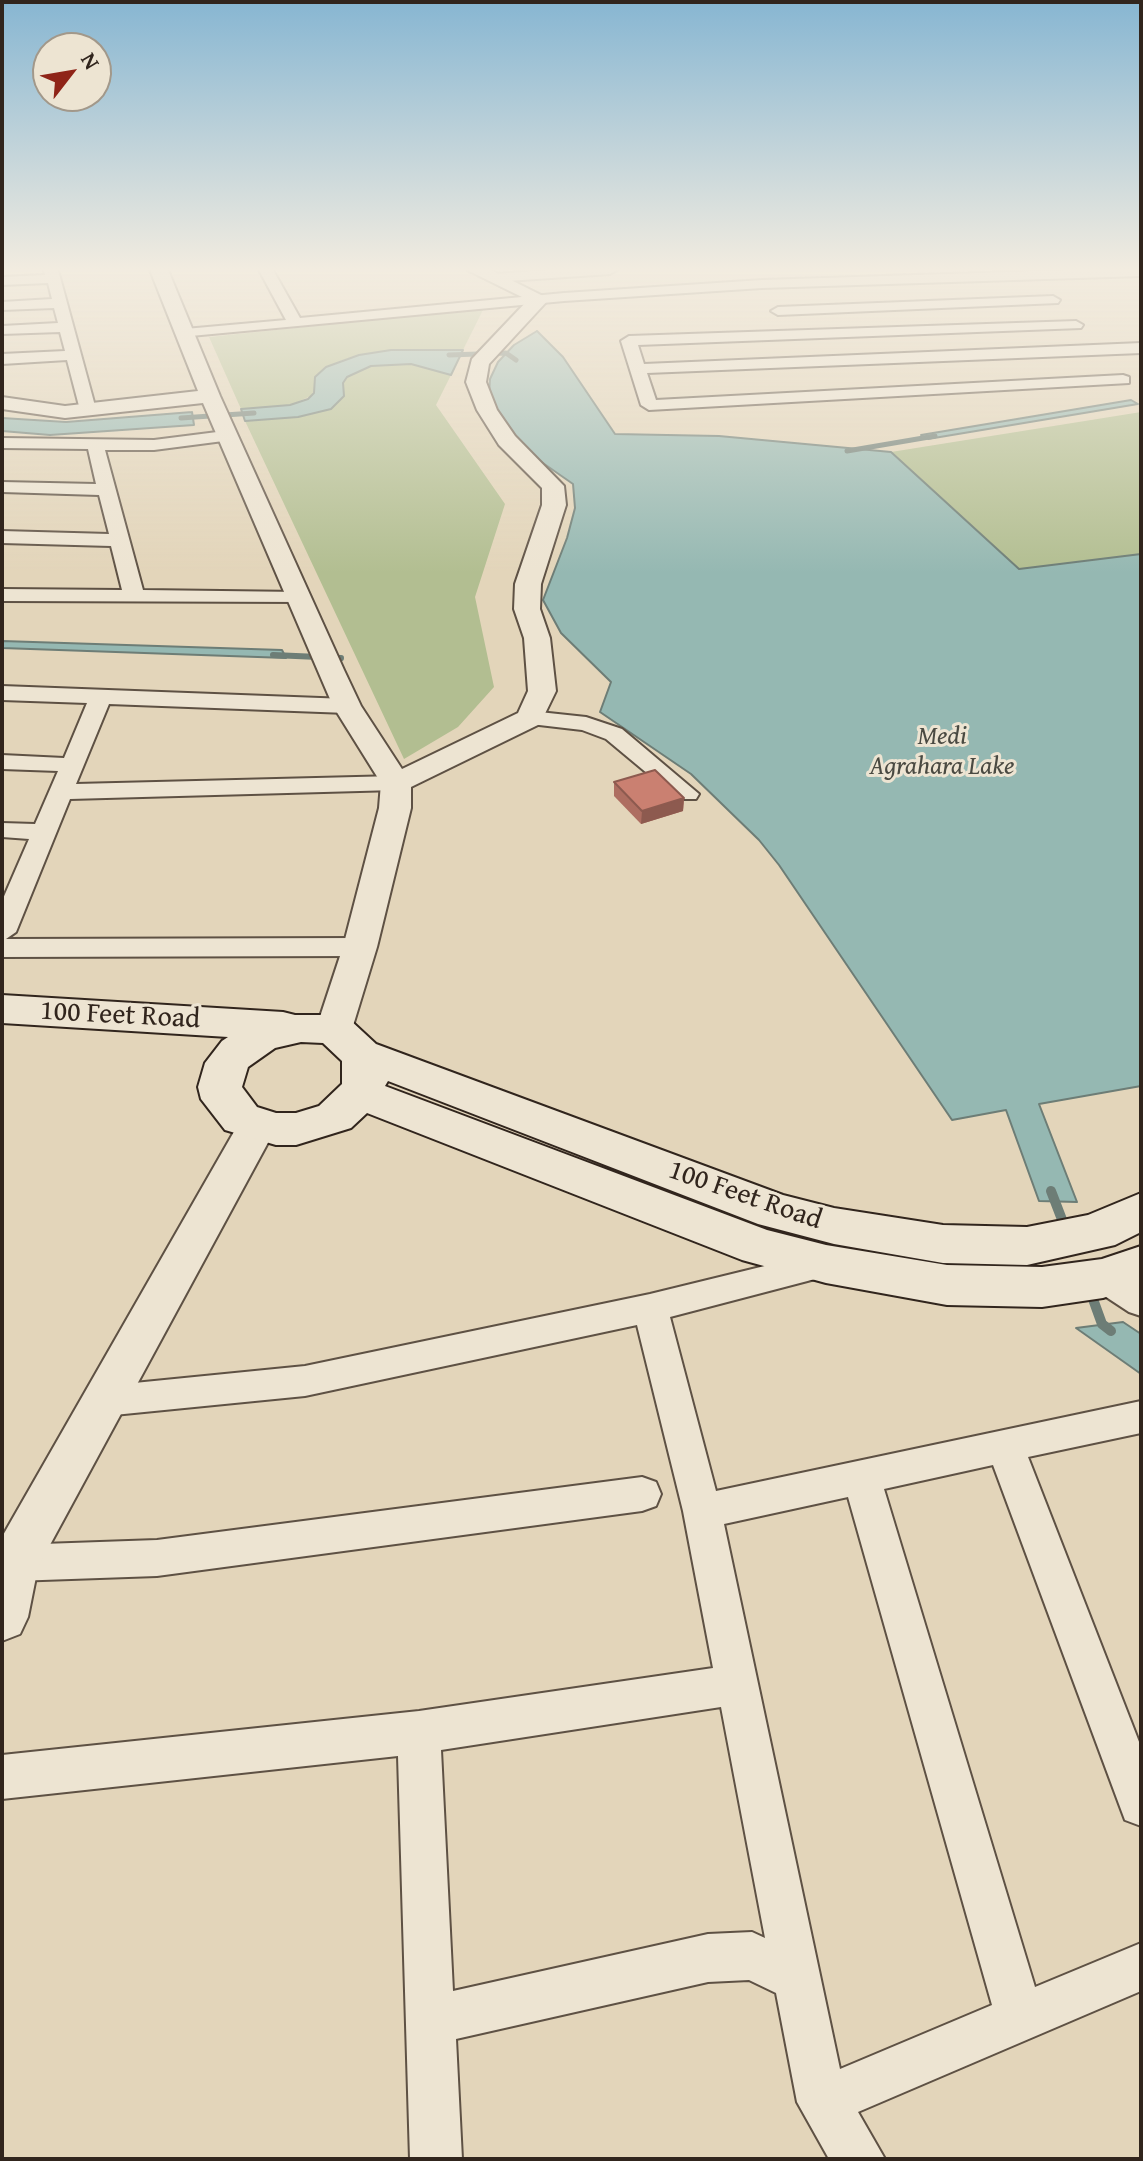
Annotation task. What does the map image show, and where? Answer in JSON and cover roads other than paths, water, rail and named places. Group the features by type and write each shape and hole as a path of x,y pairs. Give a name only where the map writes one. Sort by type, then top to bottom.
{"main road":[{"name":"100 Feet Road","path":"2,1009 352,1059 775,1211 834,1226 943,1244 1035,1266"},
{"path":"282,1030 352,1059 342,1111 316,1125 296,1129 257,1126 230,1109 220,1087 227,1063 237,1051 263,1036 282,1030"},
{"name":"100 Feet Road","path":"2,1039 237,1051"},
{"name":"100 Feet Road","path":"352,1059 759,1247 826,1264 947,1285 1035,1266 1129,1256"}],"street":[{"path":"77,371 87,406"},
{"path":"200,371 224,433 347,706 396,783 395,808 360,947 352,1059"},
{"path":"478,371 476,382 487,410 507,440 553,486 554,505 528,584 527,609 537,638 542,691 530,718"},
{"path":"639,371 649,405 818,379 900,371"},
{"path":"671,371 818,379 1123,380"},
{"path":"813,371 818,379"},
{"path":"1115,371 1141,394"},
{"path":"2,403 65,412 210,396"},
{"path":"2,443 154,445 224,433"},
{"path":"95,444 134,596"},
{"path":"2,487 108,490"},
{"path":"2,537 120,540"},
{"path":"2,595 300,598"},
{"path":"2,693 347,706"},
{"path":"2,932 101,697"},
{"path":"61,792 396,783 530,718 586,724 614,734 687,794"},
{"path":"2,762 72,765"},
{"path":"2,830 44,832"},
{"path":"2,948 360,947"},
{"path":"2,1617 14,1563 257,1126"},
{"path":"104,1401 305,1381 650,1308 826,1264"},
{"path":"650,1308 702,1511 834,2159"},
{"path":"702,1511 1141,1417"},
{"path":"1005,1446 1141,1804"},
{"path":"861,1477 1020,2018"},
{"path":"14,1563 157,1558 642,1494"},
{"path":"2,1777 419,1732 714,1689"},
{"path":"419,1732 436,2159"},
{"path":"429,2021 708,1958 752,1956 798,1979 822,2102 859,2159"},
{"path":"822,2102 1141,1967"}],"water":[{"path":"322,371 360,371 347,377 343,383 344,396 331,409 298,417 245,421 241,409 290,405 308,399 314,393 315,377"},
{"name":"Medi Agrahara Lake","path":"494,371 572,371 615,434 719,436 891,452 1019,569 1141,554 1141,1086 1039,1104 1077,1202 1039,1201 1006,1110 952,1120 759,840 691,774 600,712 611,682 561,633 543,600 575,508 573,484 540,461 511,433 489,397"},
{"path":"1131,400 1138,404 928,439 921,435"},
{"path":"192,412 194,425 50,435 2,431 2,418 66,422"},
{"path":"2,641 282,650 286,658 2,648"},
{"path":"1123,1322 1141,1334 1141,1374 1076,1328"}],"waterway":[{"path":"181,418 254,413"},
{"path":"847,451 935,436"},
{"path":"273,655 341,658"},
{"path":"1051,1191 1066,1230"},
{"path":"1089,1288 1102,1324 1111,1331"}]}
